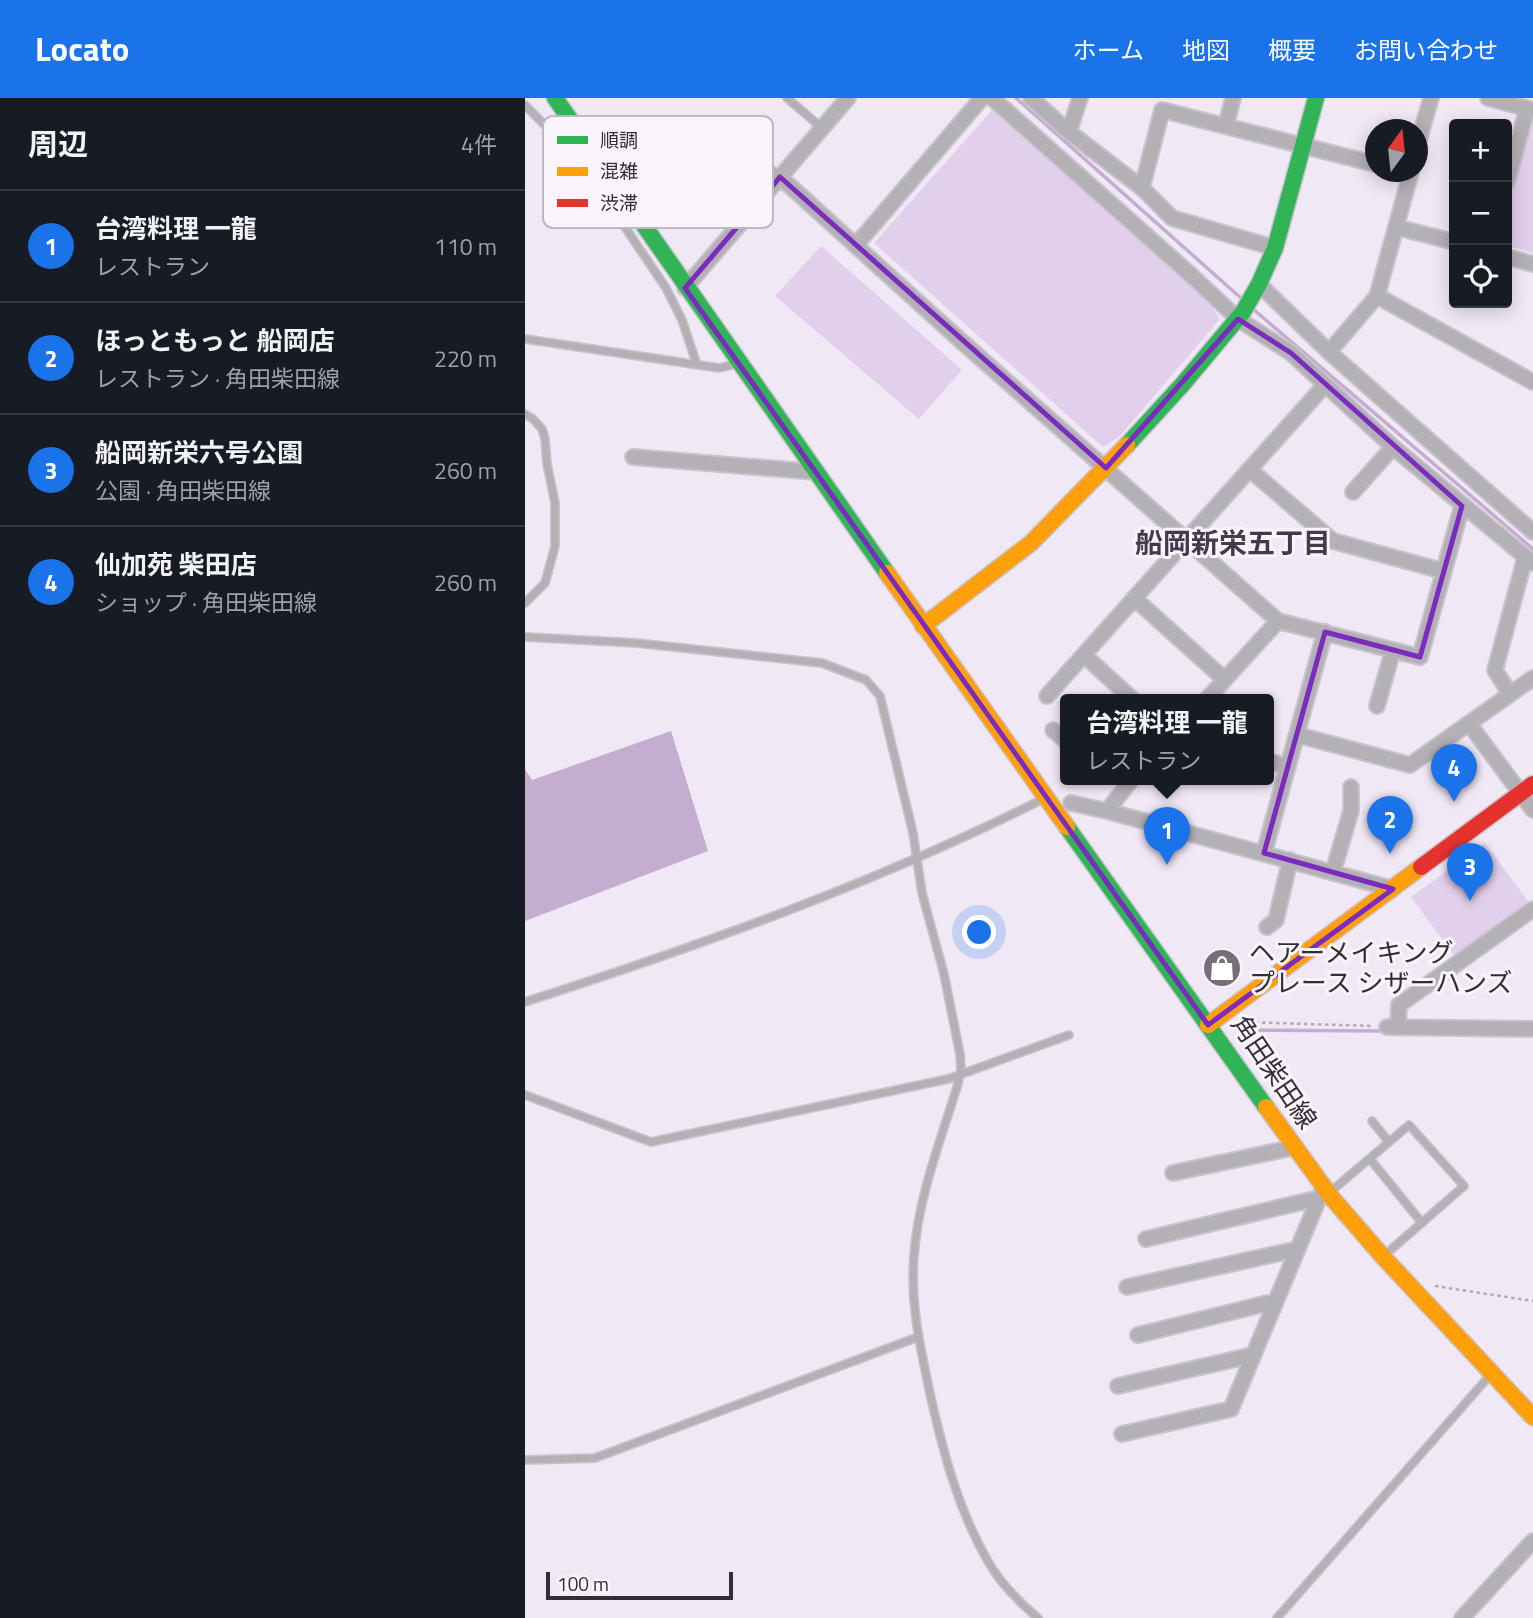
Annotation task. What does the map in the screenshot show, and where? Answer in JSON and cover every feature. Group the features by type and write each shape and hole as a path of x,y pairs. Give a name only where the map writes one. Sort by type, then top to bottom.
{"street":[{"path":"773,185 848,98"},
{"path":"856,244 982,98"},
{"path":"992,98 1192,276 1291,354 1462,506 1529,560 1495,670 1510,694"},
{"path":"1031,98 1069,132 1142,188 1172,218 1275,248"},
{"path":"1069,132 1080,98"},
{"path":"1226,125 1233,98"},
{"path":"923,626 1031,543 1106,468 1241,316 1257,289 1275,248 1316,98"},
{"path":"1425,119 1431,98"},
{"path":"557,99 569,116"},
{"path":"1498,99 1530,109 1507,182"},
{"path":"1142,188 1163,110 1365,162"},
{"path":"780,177 1278,621 1420,657 1462,506"},
{"path":"1329,352 1377,296 1407,182"},
{"path":"644,228 923,626 1208,1025"},
{"path":"685,288 735,228"},
{"path":"1396,228 1449,242"},
{"path":"1512,258 1533,264"},
{"path":"1257,289 1533,532"},
{"path":"1377,296 1533,382"},
{"path":"1047,696 1185,538 1324,386"},
{"path":"1353,492 1393,446"},
{"path":"633,457 816,472"},
{"path":"1249,469 1333,541 1443,571"},
{"path":"1134,598 1224,679"},
{"path":"1211,694 1278,621"},
{"path":"1264,853 1325,632"},
{"path":"1377,706 1393,650"},
{"path":"1084,655 1127,694"},
{"path":"1298,734 1411,765 1533,678"},
{"path":"1470,725 1527,789 1533,810"},
{"path":"1053,730 1060,735"},
{"path":"1274,763 1288,767"},
{"path":"1107,811 1123,785"},
{"path":"1333,872 1352,811 1351,787"},
{"name":"角田柴田線","path":"1527,789 1208,1025 1296,1147 1324,1192 1533,1417"},
{"path":"1072,803 1394,889"},
{"path":"1268,927 1276,920 1290,860"},
{"path":"1532,911 1399,1005 1392,1027 1533,1029"},
{"path":"1173,1173 1296,1147"},
{"path":"1146,1238 1324,1192"},
{"path":"1122,1434 1231,1409 1324,1192"},
{"path":"1127,1287 1298,1249"},
{"path":"1138,1335 1276,1301"},
{"path":"1118,1386 1253,1355"},
{"path":"1462,1618 1533,1541"}],"lane":[{"path":"787,98 822,128"},
{"path":"525,105 543,124"},
{"path":"773,171 780,177"},
{"path":"625,228 666,288 682,320 697,366"},
{"path":"525,338 697,366 719,368 740,363"},
{"path":"525,414 542,429 555,503 555,546 548,573 545,583 525,603"},
{"path":"525,637 636,643 822,663 866,680 880,696 913,833 915,859 944,974 960,1055 960,1074 918,1223 913,1294 918,1337 951,1476 970,1524 996,1573 1020,1602 1038,1618"},
{"path":"525,1002 700,944 915,859 985,829 1046,798"},
{"path":"525,1096 651,1142 960,1074 1069,1035"},
{"path":"1372,1121 1389,1142"},
{"path":"1324,1192 1409,1125 1464,1186 1383,1257"},
{"path":"1370,1158 1422,1223"},
{"path":"525,1460 595,1458 918,1337"},
{"path":"1277,1618 1492,1374"}],"path":[{"path":"1234,1021 1392,1027"},
{"path":"1432,1286 1533,1301"}],"highlighted area":[{"path":"780,177 1106,468 1238,319 1291,353 1462,506 1420,657 1325,632 1264,853 1393,889 1208,1025 685,288"}],"shaded area":[{"path":"992,110 1209,302 1220,319 1120,436 1103,447 874,243"},
{"path":"1533,119 1533,253 1512,247 1512,181 1529,120"},
{"path":"821,246 962,370 919,419 775,296"},
{"path":"671,731 708,851 525,921 525,769 532,780"},
{"path":"1485,843 1530,904 1456,958 1411,897"}],"waterway":[{"path":"1016,98 1242,299"},
{"path":"1253,309 1533,549"},
{"path":"1240,1030 1384,1031"}],"traffic: fast":[{"path":"555,98 568,116"},
{"path":"1127,445 1243,312 1259,284 1275,248 1316,98"},
{"path":"646,228 887,573"},
{"path":"1067,827 1266,1107"}],"traffic: slow":[{"path":"923,626 1031,543 1127,445"},
{"path":"887,573 1067,827"},
{"path":"1208,1025 1421,867"},
{"path":"1266,1107 1332,1198 1385,1259 1533,1417"}],"traffic: jam":[{"path":"1421,867 1533,784"}],"place":[{"name":"仙加苑 柴田店","path":"1454,802"},
{"name":"ほっともっと 船岡店","path":"1390,854"},
{"name":"台湾料理 一龍","path":"1167,865"},
{"name":"船岡新栄六号公園","path":"1470,901"},
{"name":"ヘアーメイキング プレース シザーハンズ","path":"1222,968"}],"district":[{"name":"船岡新栄五丁目","path":"1233,543"}]}
